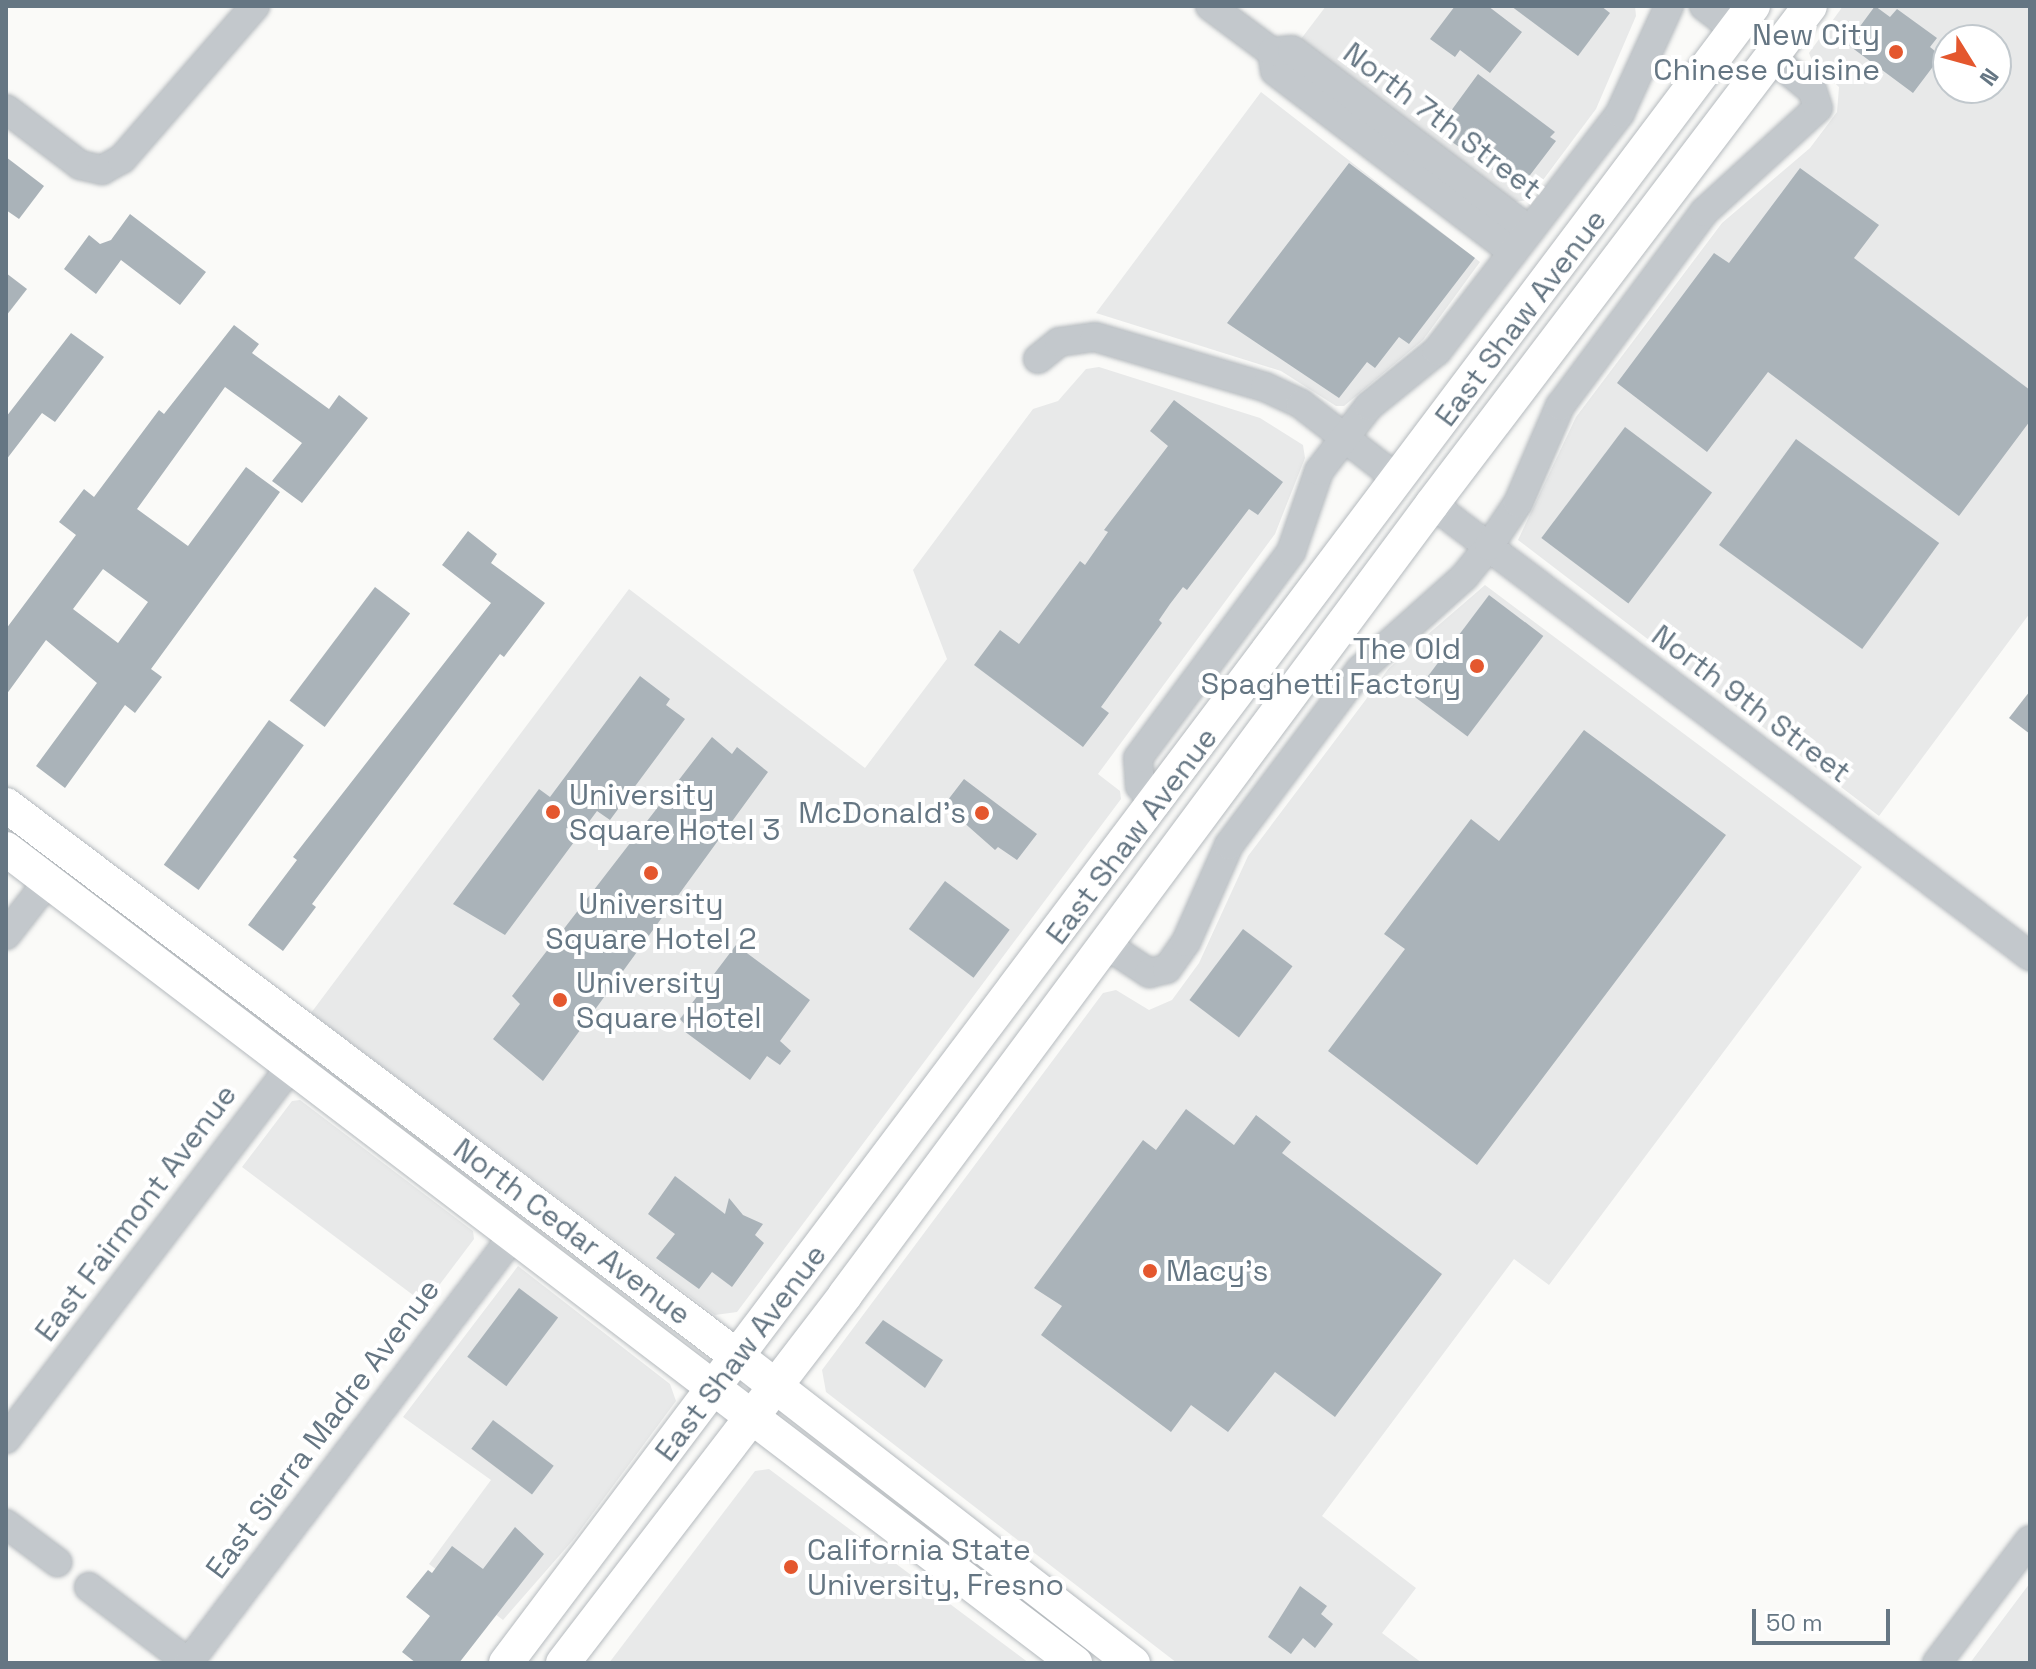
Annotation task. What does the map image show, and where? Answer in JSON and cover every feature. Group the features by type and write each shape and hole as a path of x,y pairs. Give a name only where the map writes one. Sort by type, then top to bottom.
{"main road":[{"name":"East Shaw Avenue","path":"563,1663 776,1387 1432,504 1810,6"},
{"name":"East Shaw Avenue","path":"506,1663 1157,803 1745,18"},
{"path":"1432,504 1425,487 1432,468 1583,269 1617,189"},
{"path":"1212,802 1246,721 1402,513 1405,492 1399,480"},
{"name":"North Cedar Avenue","path":"6,805 738,1357 1125,1657"},
{"name":"North Cedar Avenue","path":"6,849 946,1568 1075,1663"},
{"path":"241,1028 260,1025 293,1045 314,1040"},
{"path":"291,1066 312,1062 359,1094 388,1093"},
{"path":"342,1105 428,1152 478,1187 490,1189 505,1182"},
{"path":"946,1568 1015,1597 1094,1655 1125,1657"}],"street":[{"path":"6,109 80,165 102,170 122,159 255,6"},
{"name":"North 7th Street","path":"1210,6 1272,52 1275,71 1521,241"},
{"path":"1157,803 1140,786 1138,758 1291,552 1319,471 1369,406 1437,351 1620,113 1669,6"},
{"path":"1704,6 1745,18"},
{"path":"1105,944 1149,973 1167,969 1186,942 1229,845 1360,670 1464,577 1489,546 1518,503 1560,406 1704,212 1818,108 1812,90 1772,58"},
{"path":"1038,359 1059,342 1095,337 1284,394 1399,480"},
{"name":"North 9th Street","path":"1432,504 2030,956"},
{"path":"6,935 48,881"},
{"name":"East Fairmont Avenue","path":"6,1439 291,1066"},
{"name":"East Sierra Madre Avenue","path":"188,1663 513,1236"},
{"path":"6,1524 57,1562"},
{"path":"1937,1663 2030,1540"},
{"path":"89,1587 188,1663"}],"shaded area":[{"path":"1326,6 1635,6 1636,16 1596,109 1528,200 1515,202 1301,39"},
{"path":"1843,6 2030,6 2030,613 1879,816 1518,540 1576,417 1722,223 1810,148 1837,112 1839,87 1813,63 1809,53"},
{"path":"1261,92 1480,262 1423,340 1344,406 1336,406 1281,371 1096,313"},
{"path":"1099,367 1260,418 1303,445 1305,458 1275,534 1098,774 1120,791 1121,799 737,1312 715,1315 311,1013 629,589 865,768 947,659 913,570 1033,409 1058,401 1086,369"},
{"path":"1485,585 1862,867 1549,1285 1514,1259 1322,1516 1416,1588 1382,1633 1422,1663 1177,1663 826,1392 822,1370 1103,993 1116,990 1149,1010 1172,1000 1199,963 1248,856 1389,668"},
{"path":"300,1100 473,1231 474,1239 425,1304 242,1167 292,1101"},
{"path":"518,1266 670,1384 676,1401 573,1540 503,1620 429,1564 491,1480 403,1417"},
{"name":"California State University, Fresno","path":"769,1469 1029,1663 609,1663 755,1471"},
{"path":"2030,1583 2030,1663 1970,1663"}],"building":[{"path":"1455,6 1488,6 1522,32 1490,73 1460,50 1455,57 1430,39"},
{"path":"1511,6 1601,6 1610,13 1578,56"},
{"name":"New City Chinese Cuisine","path":"1875,6 1890,17 1897,9 1932,34 1932,68 1913,93 1847,44"},
{"path":"1478,74 1555,132 1550,137 1556,141 1524,183 1519,179 1515,185 1449,140 1455,121 1448,115"},
{"path":"6,157 44,186 19,219 6,210"},
{"path":"1349,163 1475,258 1409,344 1399,337 1375,368 1367,362 1339,398 1227,323"},
{"path":"1800,168 1879,225 1854,258 2030,390 2030,421 1959,516 1768,372 1707,452 1617,383 1714,253 1729,263"},
{"path":"130,214 206,272 180,305 121,260 96,294 64,269 89,235 100,244 111,240"},
{"path":"6,273 27,289 6,316"},
{"path":"234,325 259,344 252,353 329,409 339,395 368,418 302,503 272,481 302,443 225,387 137,509 188,546 246,467 280,492 151,669 162,677 135,713 125,705 65,788 36,766 97,683 46,640 6,695 6,629 76,535 59,522 84,489 94,497 159,410 164,414","holes":["103,569 148,602 118,643 73,609"]},
{"path":"71,333 104,357 55,422 42,413 6,460 6,417"},
{"path":"1174,400 1283,482 1258,515 1249,509 1187,590 1183,587 1170,604 1159,620 1162,623 1101,707 1109,713 1083,747 974,665 1000,630 1019,644 1080,561 1085,565 1108,532 1104,530 1168,446 1150,431"},
{"path":"1625,427 1712,493 1628,604 1541,538"},
{"path":"1796,439 1939,543 1862,649 1719,545"},
{"path":"468,531 497,554 491,563 545,603 504,657 500,654 312,904 316,907 283,951 248,925 297,860 293,857 491,603 442,565"},
{"path":"375,587 410,613 325,727 290,700"},
{"name":"The Old Spaghetti Factory","path":"1489,595 1543,636 1467,737 1413,696"},
{"name":"University Square Hotel 3","path":"640,676 670,699 666,705 685,719 610,820 597,811 505,935 453,904 539,789 550,797"},
{"path":"2030,691 2030,734 2009,718"},
{"path":"269,720 304,745 199,890 164,865"},
{"path":"1584,730 1726,835 1477,1165 1328,1051 1405,949 1384,934 1471,819 1499,841"},
{"path":"712,737 732,754 737,747 768,772 543,1081 493,1039 520,1004 512,996"},
{"name":"McDonald's","path":"964,779 1037,834 1017,860 998,847 995,850 944,805"},
{"path":"945,881 1010,930 974,978 909,929"},
{"path":"1243,929 1293,966 1239,1037 1189,1000"},
{"path":"736,945 810,1000 780,1041 791,1051 780,1065 767,1056 750,1080 684,1031 687,1027 680,1019"},
{"path":"1186,1109 1234,1145 1256,1115 1291,1142 1282,1153 1442,1274 1335,1417 1275,1372 1228,1432 1191,1405 1171,1432 1041,1335 1062,1306 1034,1288 1143,1140 1156,1150"},
{"path":"675,1176 725,1214 729,1198 743,1215 763,1224 755,1235 764,1243 732,1287 712,1272 699,1289 656,1258 675,1234 648,1214"},
{"path":"519,1288 558,1317 506,1386 467,1357"},
{"path":"883,1320 943,1360 925,1388 865,1343"},
{"path":"493,1420 554,1466 532,1494 471,1449"},
{"path":"515,1527 544,1554 459,1663 416,1663 402,1652 430,1616 406,1597 428,1570 432,1573 452,1546 483,1569"},
{"path":"1300,1586 1327,1606 1321,1614 1333,1624 1315,1648 1303,1638 1291,1654 1268,1637"}],"place":[{"name":"New City Chinese Cuisine","path":"1896,52"},
{"name":"The Old Spaghetti Factory","path":"1477,666"},
{"name":"University Square Hotel 3","path":"553,812"},
{"name":"McDonald's","path":"982,813"},
{"name":"University Square Hotel 2","path":"651,873"},
{"name":"University Square Hotel","path":"560,1000"},
{"name":"Macy's","path":"1150,1271"},
{"name":"California State University, Fresno","path":"791,1567"}]}
